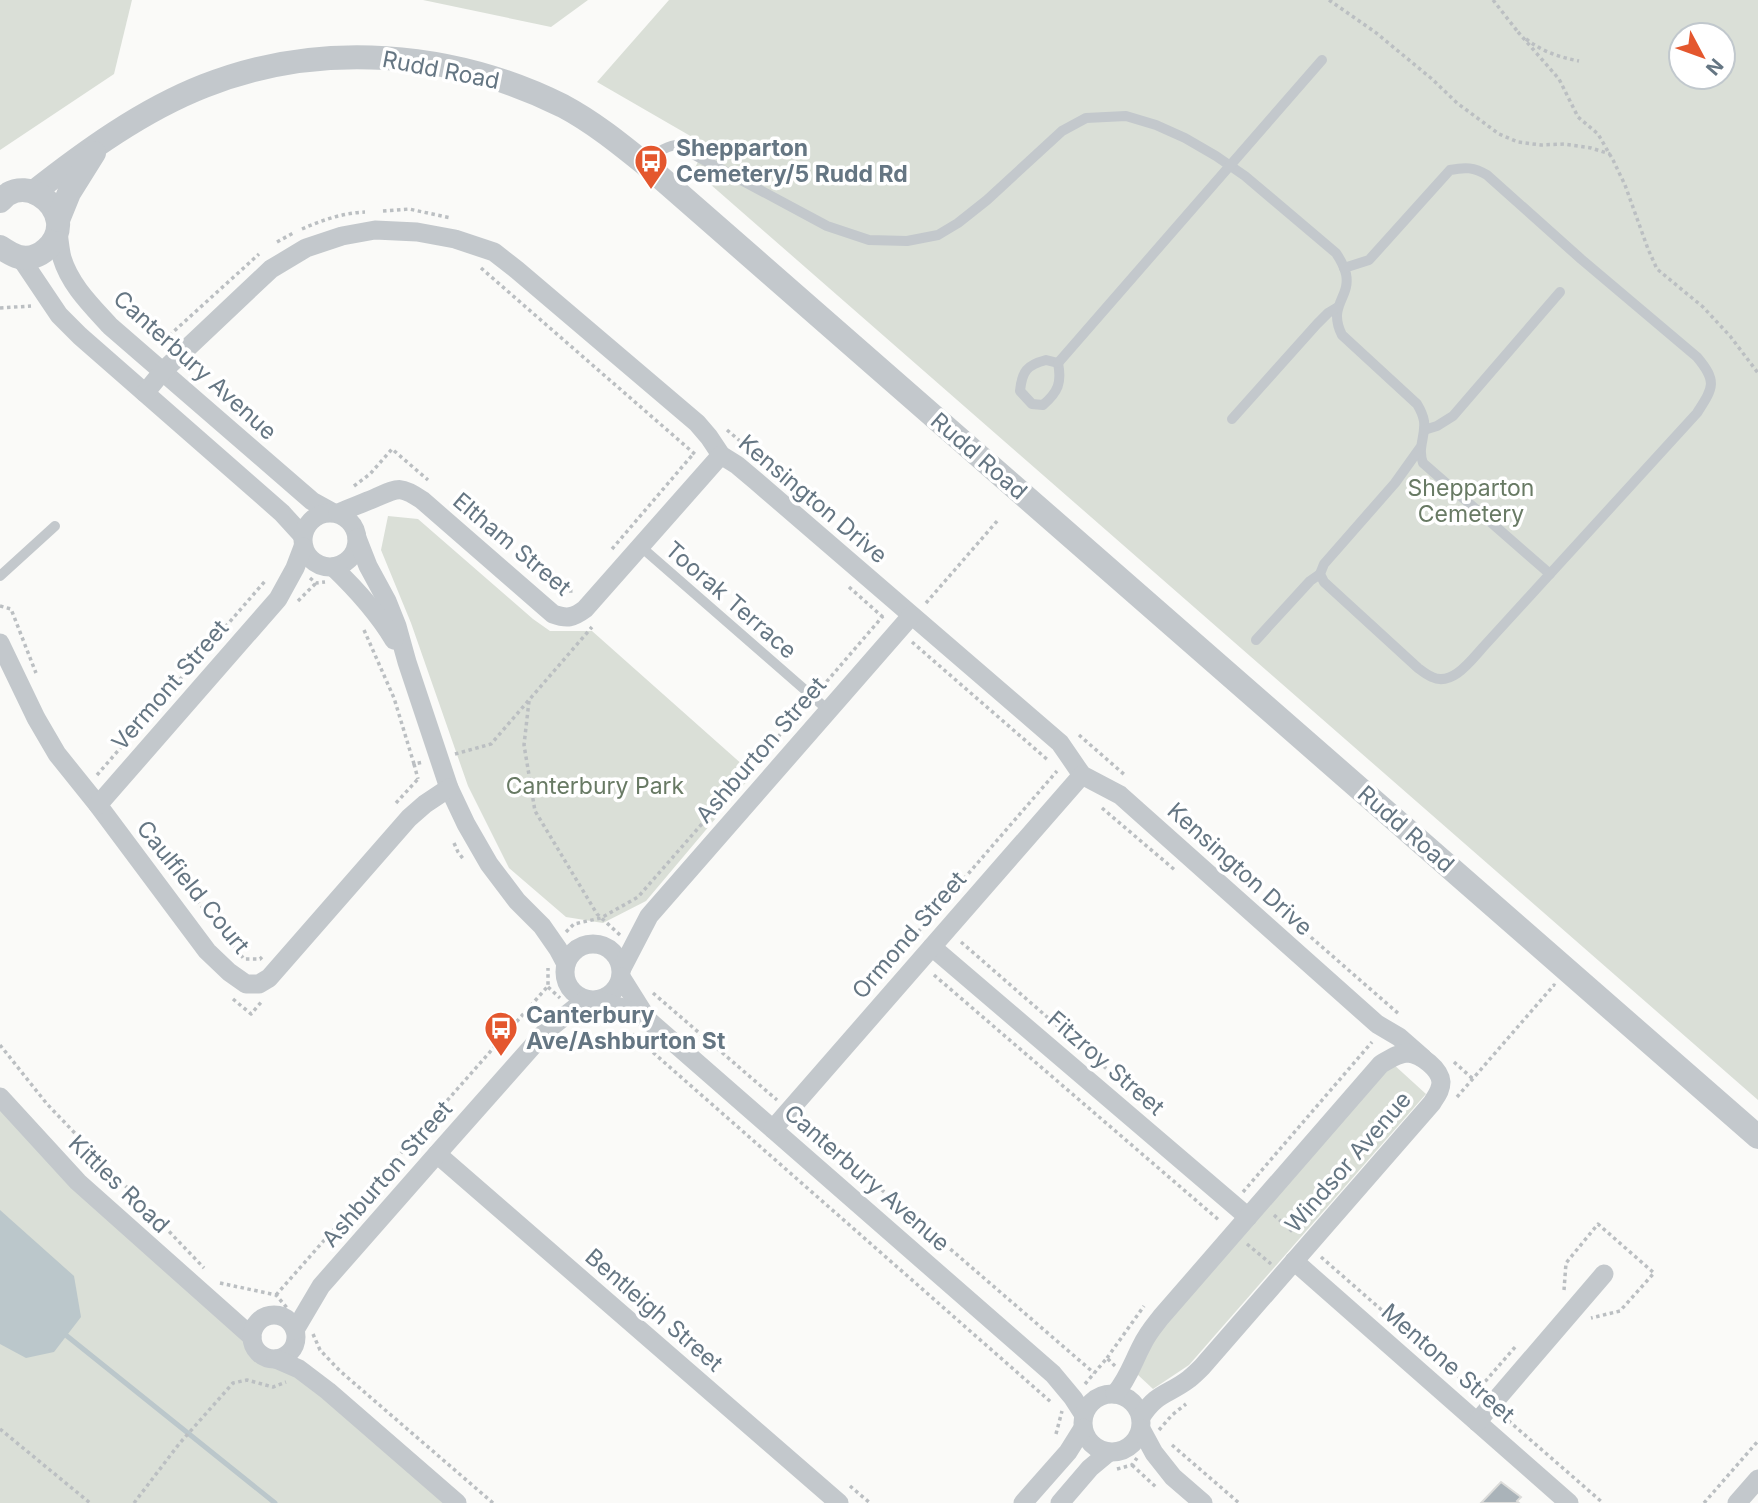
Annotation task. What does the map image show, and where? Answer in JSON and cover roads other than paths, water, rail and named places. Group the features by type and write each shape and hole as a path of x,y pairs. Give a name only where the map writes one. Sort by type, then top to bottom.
{"street":[{"name":"Rudd Road","path":"34,192 129,124 166,103 236,75 291,62 377,57 419,62 466,70 502,80 564,107 618,142 645,164 1758,1137"},
{"name":"Rudd Road","path":"7,252 31,257 43,253 52,242 69,193 100,145"},
{"path":"0,201 10,193 22,190 34,192 52,206 58,225"},
{"name":"Canterbury Avenue","path":"58,225 62,257 69,275 110,326 312,501 335,513"},
{"name":"Kensington Drive","path":"145,393 163,371 271,269 306,248 342,236 375,230 418,232 455,239 494,252 697,423 721,455 919,609 1060,743 1083,775 1119,795 1377,1024 1399,1037 1423,1058"},
{"path":"7,252 80,336 282,513 303,542 306,554 312,561 329,567 352,584 387,629 407,662"},
{"name":"Eltham Street","path":"376,498 388,490 400,489 411,493 553,614 566,618 575,617 721,455"},
{"path":"303,542 306,527 312,519 376,498"},
{"path":"329,567 339,565 352,556 356,547 356,534 376,498"},
{"path":"335,513 350,521 368,566 387,601 449,788 489,864 517,901 559,940 611,943"},
{"name":"Vermont Street","path":"278,598 295,568 303,542"},
{"name":"Vermont Street","path":"101,790 278,598 329,567"},
{"name":"Ashburton Street","path":"611,943 649,916 919,609"},
{"name":"Caulfield Court","path":"0,643 36,718 57,754 101,790 207,951 246,984 259,984 270,978 409,818 449,788"},
{"name":"Ormond Street","path":"773,1129 1083,775"},
{"path":"559,940 569,988 576,995 592,1000 612,994 618,986 622,972 611,943"},
{"path":"566,972 570,955 578,948 611,943"},
{"name":"Fitzroy Street","path":"932,947 1254,1210"},
{"name":"Ashburton Street","path":"545,1031 560,998 566,972"},
{"name":"Canterbury Avenue","path":"622,972 648,1020"},
{"name":"Canterbury Avenue","path":"592,1000 623,1008 648,1020 1054,1374 1083,1386 1084,1422"},
{"name":"Ashburton Street","path":"285,1317 321,1286 545,1031 592,1000"},
{"path":"1377,1024 1384,1034 1385,1042 1381,1063"},
{"name":"Windsor Avenue","path":"1060,1503 1092,1467 1136,1444 1149,1405 1160,1395 1189,1379 1301,1266 1432,1103 1440,1091 1441,1080 1437,1070 1423,1058 1410,1053 1381,1063 1148,1333 1128,1377 1110,1394"},
{"name":"Kittles Road","path":"0,1097 78,1182 214,1291 243,1312 285,1317"},
{"name":"Bentleigh Street","path":"437,1154 839,1503"},
{"name":"Mentone Street","path":"1301,1266 1569,1503"},
{"path":"1477,1422 1604,1274"},
{"name":"Kittles Road","path":"214,1291 252,1337"},
{"path":"285,1317 295,1343 287,1355 268,1359 256,1350 252,1337 254,1330 258,1323 285,1317"},
{"path":"285,1317 328,1391"},
{"path":"276,1359 299,1369 328,1391 457,1503"},
{"path":"1083,1386 1125,1397 1133,1402 1139,1411 1136,1444"},
{"path":"1023,1503 1068,1452 1084,1422 1088,1406 1096,1399 1110,1394"},
{"path":"1084,1422 1091,1443 1098,1450 1136,1444 1154,1453 1173,1477 1203,1503"},
{"path":"1737,1503 1758,1479"}],"lane":[{"path":"1058,363 1322,60"},
{"path":"645,164 668,146 676,145 827,226 869,240 907,241 938,234 958,223 1062,131 1086,118 1126,116 1185,138 1245,176 1336,253 1346,274 1346,286 1336,313 1337,325 1342,335 1417,404 1424,418 1420,448 1423,463 1550,574"},
{"path":"1344,268 1368,260 1450,170 1475,168 1487,175 1697,357 1710,376 1711,387 1697,413 1462,669 1449,679 1441,680 1430,677 1418,668 1324,582 1321,574 1324,564 1395,483 1420,448"},
{"path":"1424,430 1453,416 1560,292"},
{"path":"1232,419 1317,324 1338,307"},
{"path":"1046,360 1058,363 1060,375 1052,398 1043,405 1032,404 1020,391 1024,371 1035,363 1046,360"},
{"path":"0,576 55,526"},
{"name":"Toorak Terrace","path":"639,546 828,710"},
{"path":"1256,640 1310,581 1321,574"}],"waterway":[{"path":"67,1336 275,1503"}],"place":[{"name":"Shepparton Cemetery/5 Rudd Rd","path":"651,191"},
{"name":"Canterbury Ave/Ashburton St","path":"501,1058"}],"park label":[{"name":"Shepparton Cemetery","path":"1471,501"},
{"name":"Canterbury Park","path":"595,786"}]}
